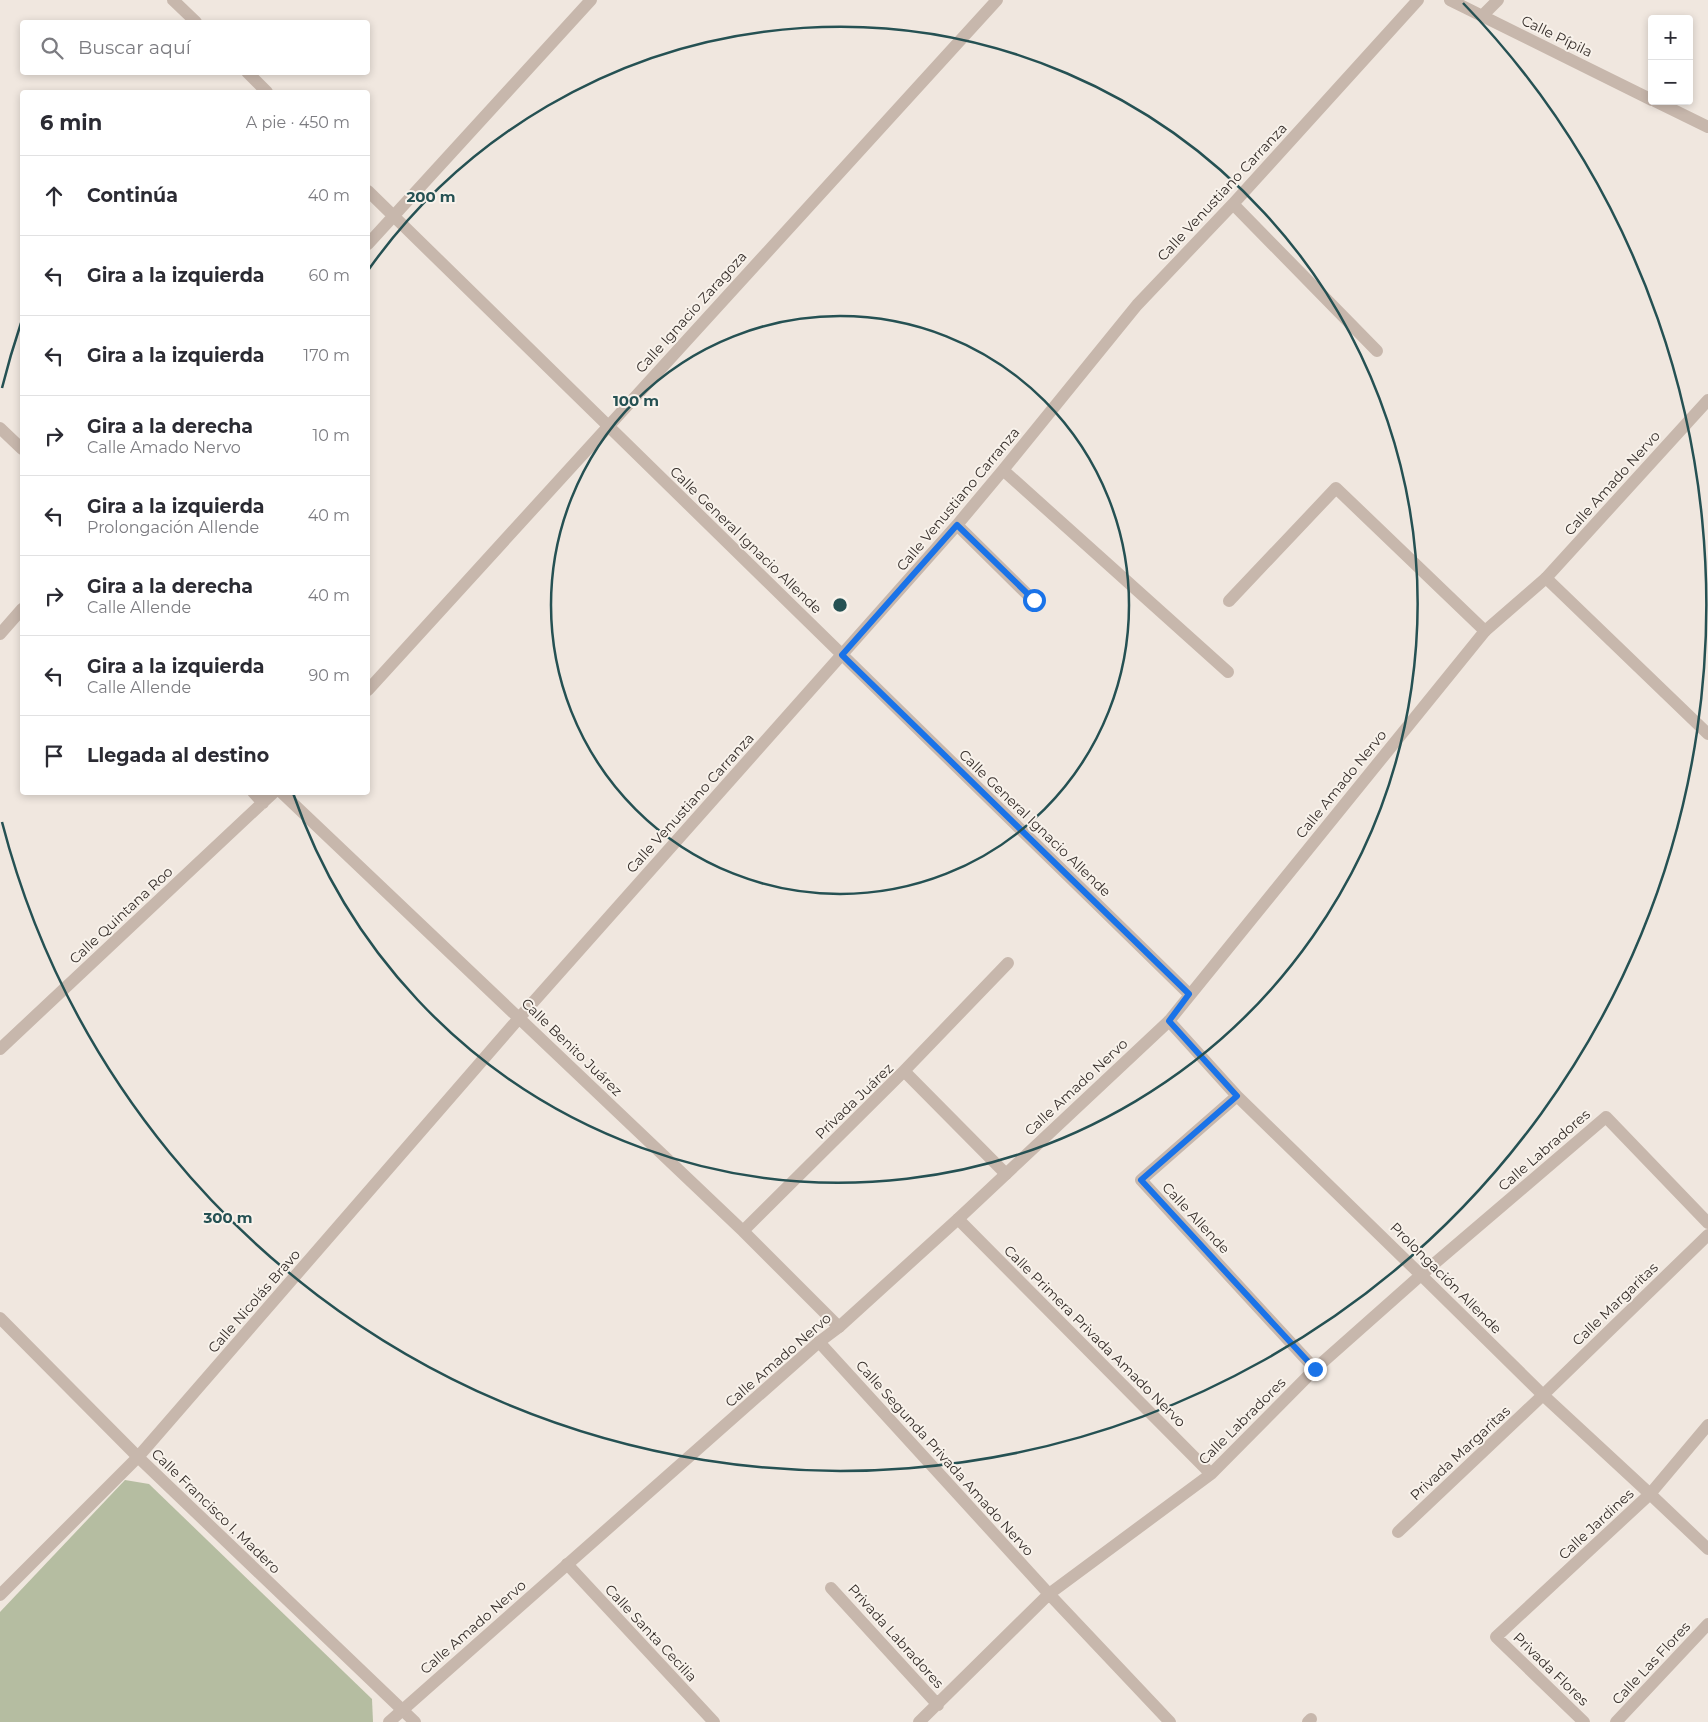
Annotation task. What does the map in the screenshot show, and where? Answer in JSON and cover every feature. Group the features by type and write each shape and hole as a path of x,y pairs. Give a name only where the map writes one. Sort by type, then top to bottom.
{"street":[{"path":"173,0 194,20"},
{"path":"370,242 591,0"},
{"name":"Calle Ignacio Zaragoza","path":"370,688 997,0"},
{"name":"Calle Venustiano Carranza","path":"520,1018 957,525 1137,306 1233,204 1418,0"},
{"name":"Calle Pípila","path":"1450,0 1648,98"},
{"path":"1482,16 1498,0"},
{"path":"250,75 265,90"},
{"name":"Calle Pípila","path":"1663,105 1708,128"},
{"name":"Calle General Ignacio Allende","path":"370,193 1189,994"},
{"path":"1233,204 1377,351"},
{"name":"Calle Amado Nervo","path":"389,1722 819,1342 839,1327 958,1219 1169,1021 1485,631 1546,578 1708,400"},
{"path":"0,428 20,447"},
{"path":"1004,470 1228,672"},
{"path":"1228,601 1336,488 1485,631"},
{"path":"957,525 1034,600"},
{"path":"1546,578 1708,734"},
{"path":"0,634 20,611"},
{"path":"256,795 263,803 271,795"},
{"name":"Calle Benito Juárez","path":"283,795 744,1231 839,1327"},
{"name":"Calle Quintana Roo","path":"0,1049 263,803"},
{"path":"904,1071 1008,963"},
{"name":"Calle Nicolás Bravo","path":"0,1595 138,1457 520,1018"},
{"name":"Prolongación Allende","path":"1169,1021 1237,1096 1422,1274 1543,1395 1708,1549"},
{"name":"Privada Juárez","path":"744,1231 904,1071 1006,1174"},
{"name":"Calle Allende","path":"1237,1096 1141,1180 1315,1369"},
{"name":"Calle Labradores","path":"919,1722 1049,1594 1211,1474 1315,1369 1422,1274 1606,1117 1708,1223"},
{"name":"Calle Primera Privada Amado Nervo","path":"958,1219 1211,1474"},
{"name":"Calle Margaritas","path":"1543,1395 1708,1235"},
{"name":"Calle Francisco I. Madero","path":"0,1318 138,1457 414,1722"},
{"name":"Calle Segunda Privada Amado Nervo","path":"819,1342 1049,1594 1170,1722"},
{"name":"Privada Margaritas","path":"1398,1532 1543,1395"},
{"name":"Calle Jardines","path":"1496,1637 1650,1494 1708,1425"},
{"name":"Calle Santa Cecilia","path":"567,1564 714,1722"},
{"name":"Privada Labradores","path":"831,1588 938,1705"},
{"name":"Calle Las Flores","path":"1616,1722 1708,1624"},
{"name":"Privada Flores","path":"1496,1637 1584,1722"}],"green space":[{"path":"125,1480 149,1484 372,1699 373,1722 0,1722 0,1612"}],"route":[{"path":"1034,600 957,525 842,655 1189,994 1169,1021 1237,1096 1141,1180 1315,1369"}]}
